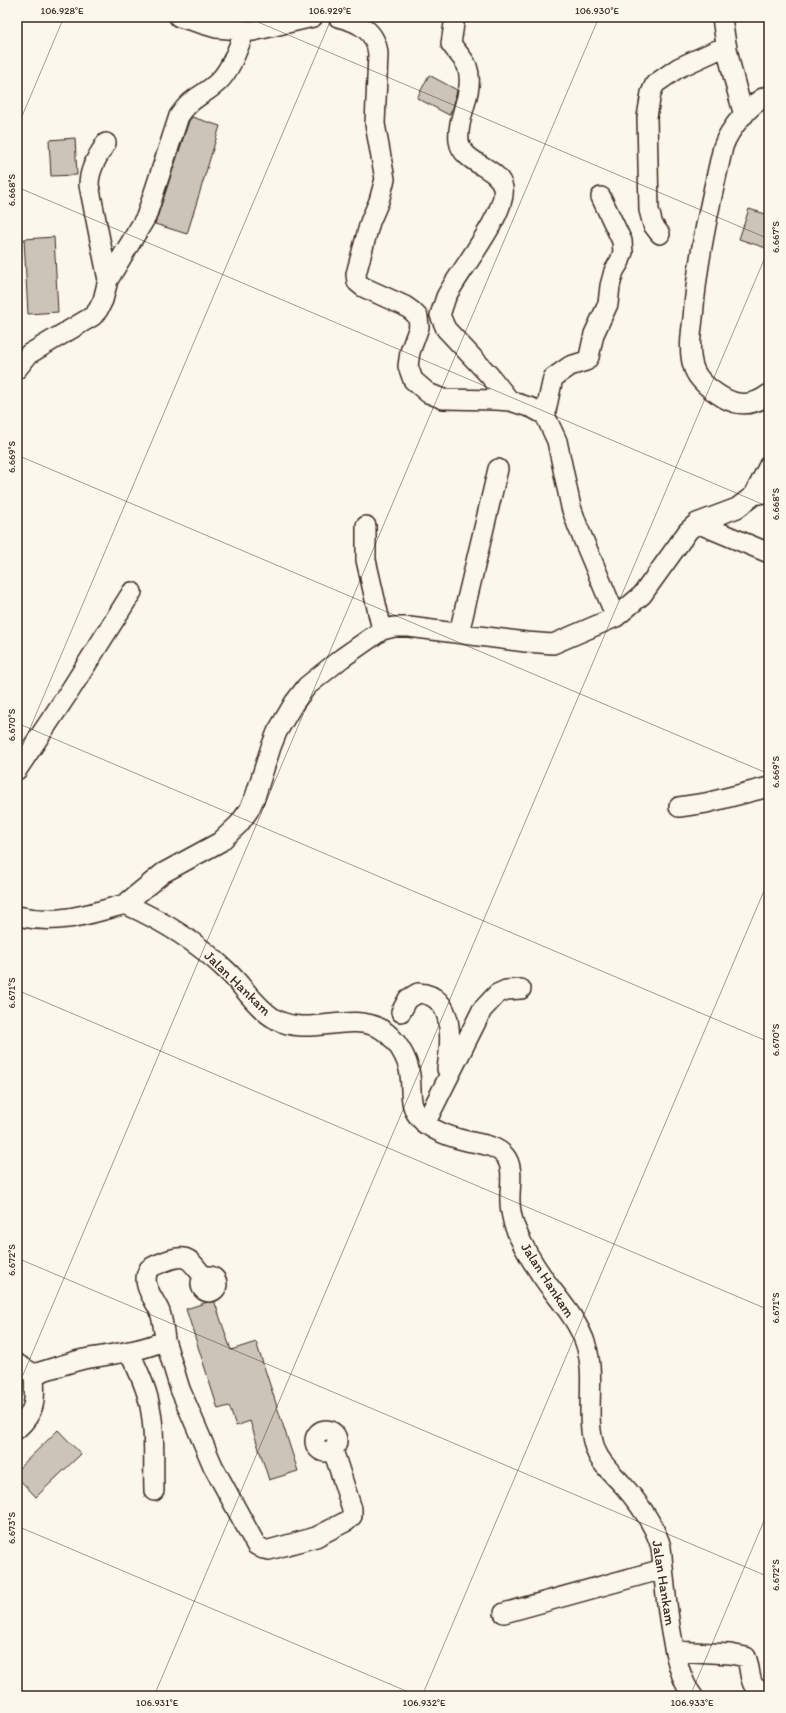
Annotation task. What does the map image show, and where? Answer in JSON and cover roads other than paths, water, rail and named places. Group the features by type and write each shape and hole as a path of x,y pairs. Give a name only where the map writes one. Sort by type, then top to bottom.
{"street":[{"path":"179,17 216,28 245,31 275,27 313,17"},
{"path":"338,17 360,25 369,32 377,45 378,54 375,124 385,179 379,201 370,222 364,248 357,268 357,282 363,287 405,306 418,317 419,328 410,352 408,366 413,380 421,388 435,397 442,399 510,401 532,408 545,415 557,441 571,507 578,528 616,616"},
{"path":"455,17 451,44 467,66 469,89 460,123 459,142 467,156 498,178 504,188 500,210 446,297 440,315 446,329 490,376 510,401"},
{"path":"722,17 733,79 744,115"},
{"path":"17,369 29,354 93,316 98,310 103,300 108,280 146,216 179,116 186,105 219,81 233,58 245,31"},
{"path":"660,234 654,225 649,210 647,117 651,93 655,84 678,68 726,46"},
{"path":"769,95 757,102 744,115 726,139 711,196 698,268 690,346 694,369 700,380 720,396 733,402 748,404 760,400 769,394"},
{"path":"106,142 92,168 89,176 89,185 108,280"},
{"path":"545,415 553,378 570,366 586,361 589,357 594,334 608,304 610,286 614,271 623,252 622,241 601,197"},
{"path":"17,916 63,920 85,916 125,904 163,873 212,848 226,838 249,810 258,790 277,732 294,703 308,686 365,640 382,630 394,627 409,627 553,644 616,616 642,595 688,531 697,523 732,510 762,494 769,465"},
{"path":"459,633 498,469"},
{"path":"697,523 769,553"},
{"path":"366,526 366,560 382,630"},
{"path":"17,770 71,690 132,592"},
{"path":"679,807 706,803 769,787"},
{"name":"Jalan Hankam","path":"125,904 165,923 200,946 228,971 265,1012 278,1021 293,1025 312,1026 362,1023 383,1031 396,1043 407,1063 413,1106 425,1124 457,1139 496,1149 508,1159 510,1171 510,1208 515,1226 538,1271 568,1310 586,1344 591,1370 591,1430 597,1453 605,1466 633,1497 651,1523 661,1548 668,1611 675,1651 683,1682 693,1696"},
{"path":"425,1124 482,1010 497,994 506,990 521,989"},
{"path":"402,1012 408,999 418,993 435,997 444,1007 451,1036 445,1084"},
{"path":"205,1278 188,1259 178,1256 149,1269 145,1276 146,1286 161,1314 165,1340 180,1389 213,1466 258,1547 269,1550 316,1537 352,1516 352,1509 332,1450"},
{"path":"17,1364 34,1374 82,1360 157,1344 165,1340"},
{"path":"129,1351 146,1390 150,1408 153,1440 154,1491"},
{"path":"17,1429 32,1411 35,1401 34,1374"},
{"path":"504,1613 663,1570"},
{"path":"675,1651 730,1654 746,1658 753,1685 761,1692 769,1692"}]}
